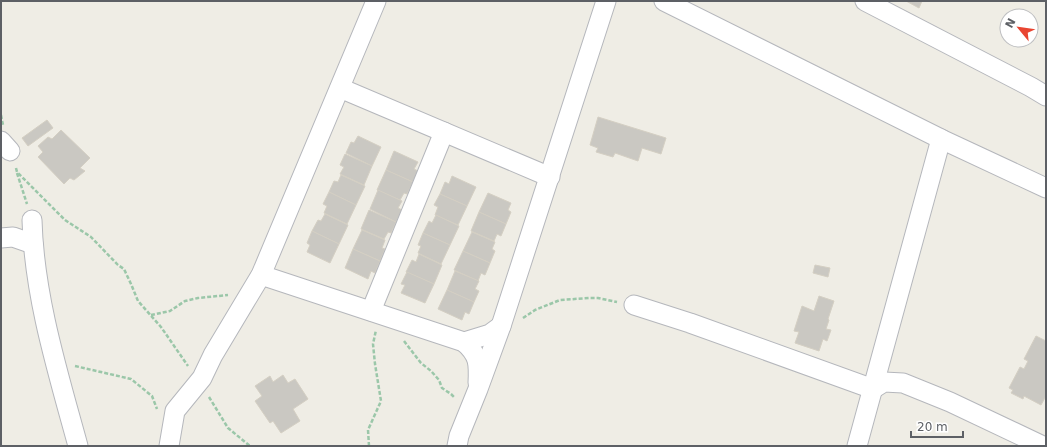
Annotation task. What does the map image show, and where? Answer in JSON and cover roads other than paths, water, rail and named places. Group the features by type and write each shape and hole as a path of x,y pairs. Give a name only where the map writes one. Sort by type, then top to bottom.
{"street":[{"path":"169,446 175,411 202,378 213,355 261,275 376,1"},
{"path":"455,443 467,417 502,326 606,1"},
{"path":"664,1 941,139 1046,188"},
{"path":"866,1 1046,96"},
{"path":"340,88 550,177"},
{"path":"370,311 444,132"},
{"path":"857,446 941,139"},
{"path":"32,220 32,244 44,314 78,446"},
{"path":"1,238 13,237 32,244"},
{"path":"261,275 464,342 473,349 479,366 478,388"},
{"path":"634,305 690,323 873,389"},
{"path":"464,342 490,334 502,326"},
{"path":"873,389 884,382 903,383 950,402 1043,446"}]}
